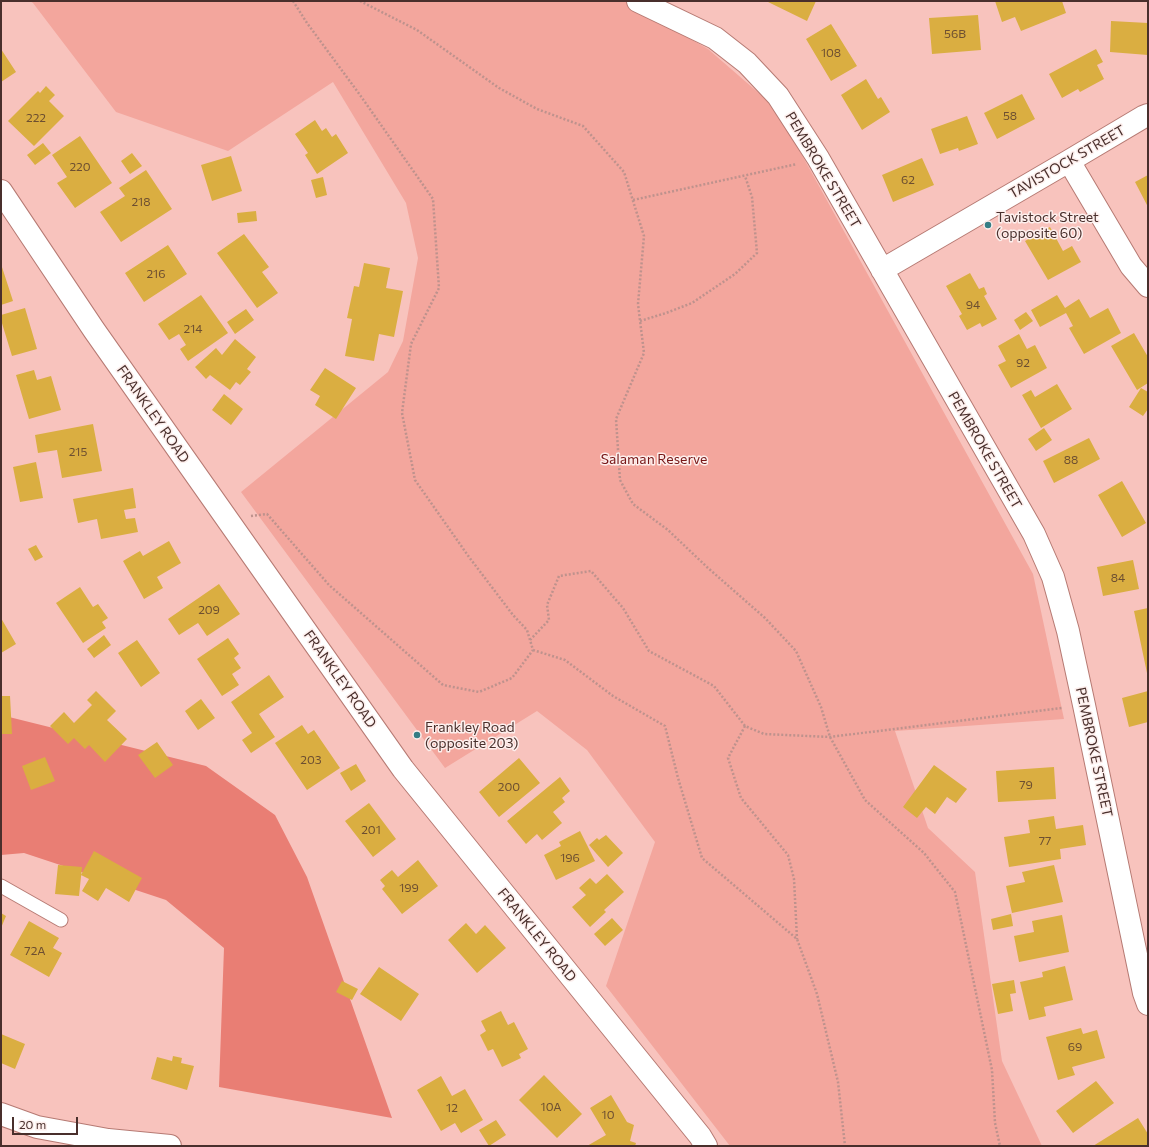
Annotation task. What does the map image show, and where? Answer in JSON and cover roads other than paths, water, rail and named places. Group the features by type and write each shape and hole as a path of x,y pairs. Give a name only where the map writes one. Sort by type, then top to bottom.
{"street":[{"name":"PEMBROKE STREET","path":"638,1 715,38 747,63 778,96 818,158 1034,534 1053,577 1068,631 1142,985 1148,1004"},
{"name":"TAVISTOCK STREET","path":"882,270 1148,115"},
{"path":"1069,162 1131,266 1148,286"},
{"name":"FRANKLEY ROAD","path":"1,191 94,330 403,769 700,1136 706,1146"},
{"path":"1,1114 37,1127 108,1140 170,1146"}],"lane":[{"path":"1,886 61,920"}],"place":[{"name":"Tavistock Street (opposite 60)","path":"988,225"},
{"name":"Frankley Road (opposite 203)","path":"417,735"}],"park label":[{"name":"Salaman Reserve","path":"654,459"}]}
